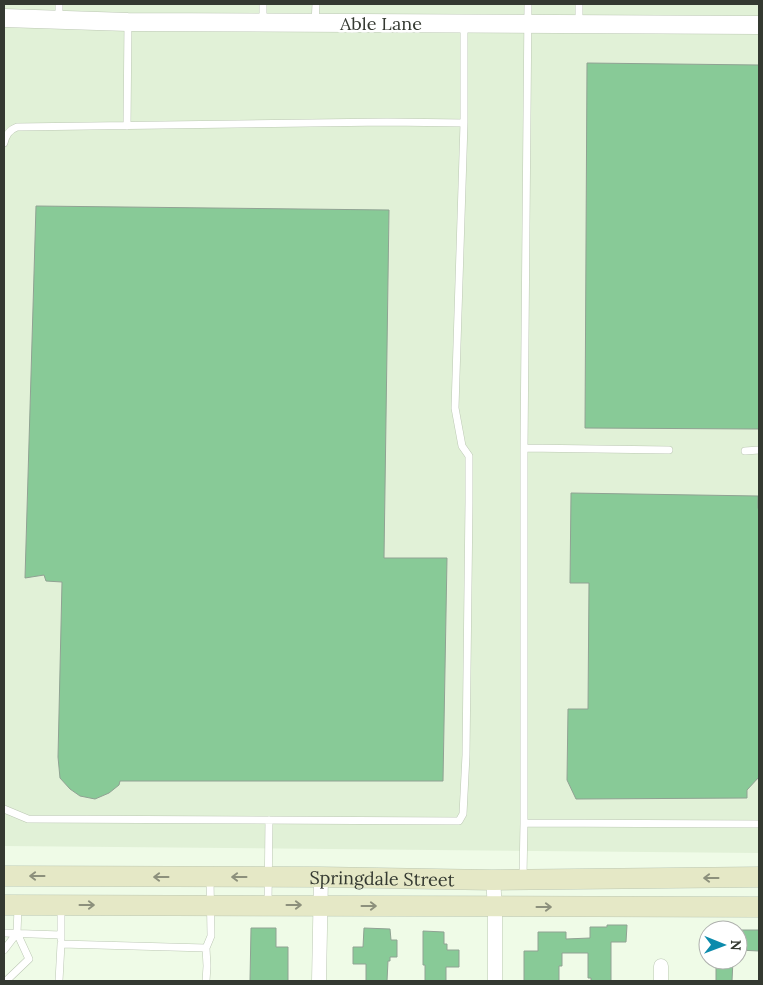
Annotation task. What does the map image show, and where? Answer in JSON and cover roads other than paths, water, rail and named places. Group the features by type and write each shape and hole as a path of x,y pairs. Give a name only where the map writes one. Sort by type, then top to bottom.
{"main road":[{"name":"Springdale Street","path":"4,876 320,877 493,880 759,878"},
{"name":"Springdale Street","path":"11,905 759,907"}],"street":[{"name":"Able Lane","path":"4,18 59,12 128,22 759,25"},
{"path":"319,981 320,877"},
{"path":"493,880 496,907 495,981"},
{"path":"661,966 661,981"}],"lane":[{"path":"263,4 263,23"},
{"path":"315,23 316,4"},
{"path":"523,880 528,4"},
{"path":"579,24 580,4"},
{"path":"127,126 128,22"},
{"path":"4,809 28,819 459,821 463,814 466,754 469,502 469,456 462,446 455,408 464,148 464,24"},
{"path":"4,143 6,134 17,127 387,122 464,123"},
{"path":"524,448 669,450"},
{"path":"745,450 759,450"},
{"path":"268,906 269,820"},
{"path":"524,823 759,824"},
{"path":"206,981 208,966 206,948 211,936 210,877"},
{"path":"6,981 29,959 17,933 11,905"},
{"path":"59,981 61,905"},
{"path":"4,933 61,935"},
{"path":"4,950 17,933"},
{"path":"61,944 206,948"}]}
